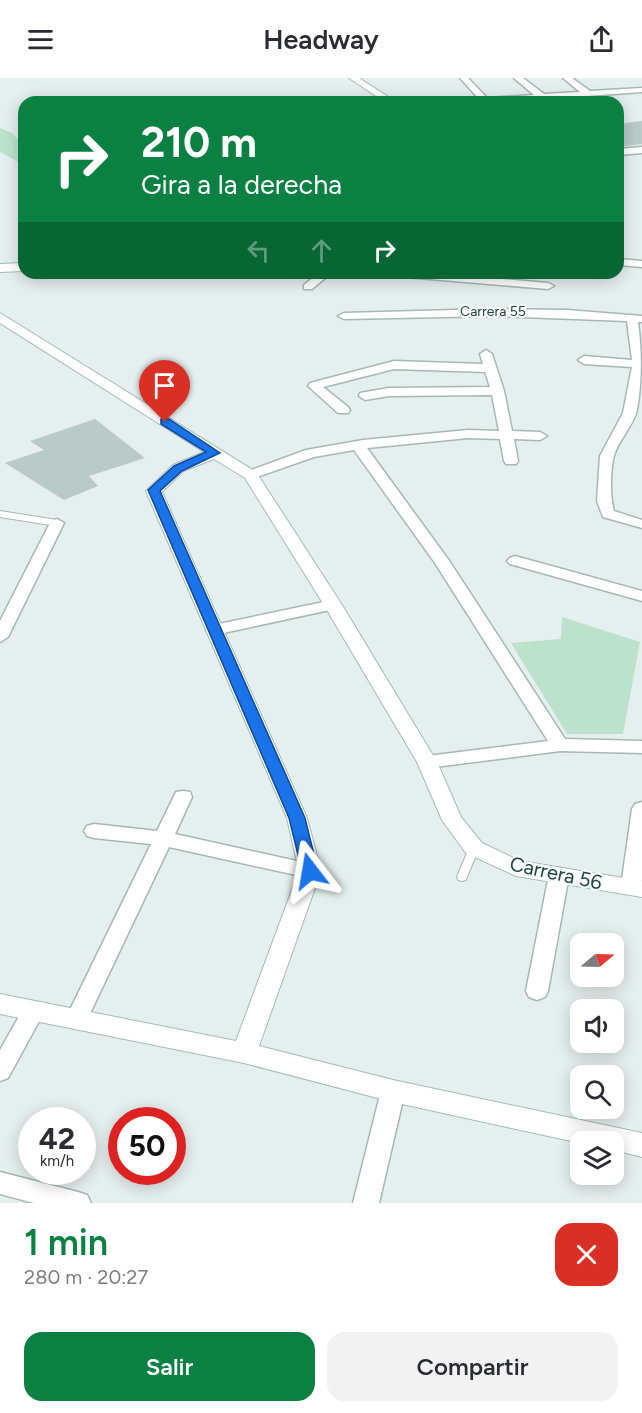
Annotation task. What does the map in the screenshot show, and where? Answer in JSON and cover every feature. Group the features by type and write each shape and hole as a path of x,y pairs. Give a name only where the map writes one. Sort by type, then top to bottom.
{"main road":[{"path":"353,78 382,96"},
{"path":"0,268 18,267"},
{"path":"0,317 251,476 333,604 427,762 452,820 474,848"},
{"path":"215,453 178,468 154,490 297,818 310,871 244,1053"},
{"name":"Carrera 56","path":"474,848 516,868 637,888"},
{"path":"0,1004 244,1053 393,1091 642,1145"}],"street":[{"path":"464,78 480,96"},
{"path":"518,78 541,96"},
{"path":"567,78 587,93"},
{"path":"553,96 639,87"},
{"path":"624,152 642,150"},
{"path":"624,262 642,264"},
{"path":"308,287 318,279"},
{"path":"465,279 548,286"},
{"name":"Carrera 55","path":"344,316 476,310 637,319"},
{"path":"637,319 641,364 636,413 608,456 603,501 608,514 642,524"},
{"path":"486,354 498,391 511,461"},
{"path":"584,360 641,364"},
{"path":"343,410 314,386 367,370 394,365 490,368"},
{"path":"367,370 389,392"},
{"path":"365,396 389,392 498,391"},
{"path":"251,476 311,453 358,445 468,434 540,436"},
{"path":"358,445 442,562 560,745"},
{"path":"0,514 57,523 0,637"},
{"path":"515,561 642,596"},
{"path":"214,630 333,604"},
{"path":"427,762 560,745 642,747"},
{"path":"77,1018 165,839 183,797"},
{"path":"637,888 642,809"},
{"path":"94,831 165,839 310,871"},
{"path":"537,991 559,875"},
{"path":"0,1071 33,1012"},
{"path":"366,1203 393,1091"},
{"path":"0,1184 78,1203"}],"lane":[{"path":"462,878 474,848"}],"green space":[{"path":"0,128 12,133 18,140 18,161 0,152"},
{"path":"562,617 640,642 623,734 567,734 511,643 561,639"}],"building":[{"path":"642,121 642,144 624,146 624,123"},
{"path":"95,419 145,458 89,476 98,486 64,500 5,463 44,450 30,441"}],"route":[{"path":"165,422 215,453 178,468 154,490 297,818 310,871"}]}
